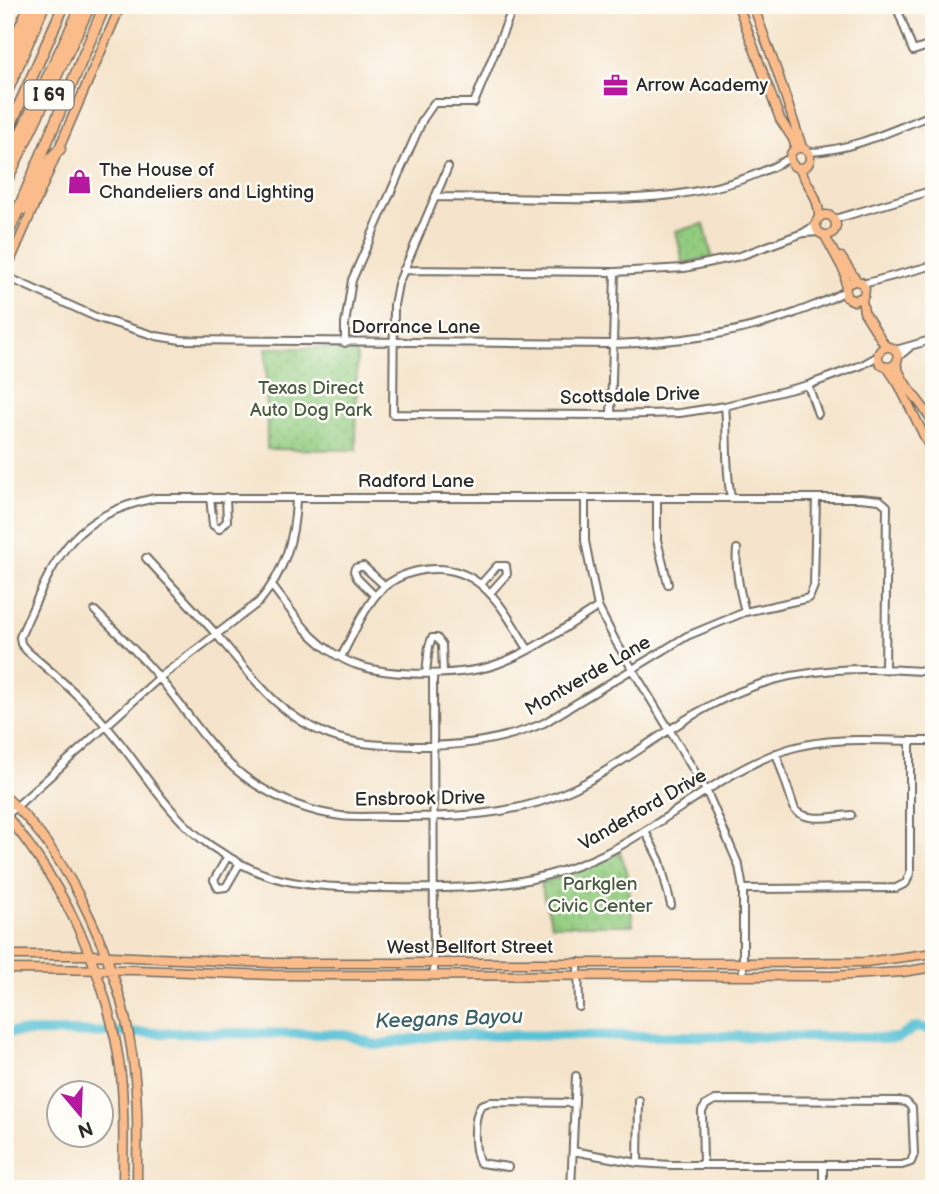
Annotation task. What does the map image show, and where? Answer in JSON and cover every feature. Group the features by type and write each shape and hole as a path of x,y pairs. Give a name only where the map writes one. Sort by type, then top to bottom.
{"highway":[{"path":"5,84 35,5"},
{"path":"5,96 18,71 44,5"},
{"name":"I 69","path":"5,137 64,5"},
{"path":"5,161 74,5"},
{"path":"5,166 77,16 88,5"},
{"name":"I 69","path":"5,184 88,5"},
{"path":"5,242 105,5"},
{"path":"5,242 52,157 60,149"}],"main road":[{"path":"5,58 29,5"},
{"path":"5,274 121,5"},
{"path":"738,5 780,119 793,139 845,273 881,353 894,359 902,379 932,420 917,422"},
{"path":"753,5 778,74 801,158"},
{"path":"881,353 894,359 917,422 934,456"},
{"path":"5,796 16,806 56,860 88,914 106,955 120,1000 135,1076 137,1189"},
{"path":"6,815 57,886 95,970 110,1018 121,1079 123,1189"},
{"path":"44,867 56,860"},
{"name":"West Bellfort Street","path":"5,955 106,955 320,963 743,963 866,962 934,953"},
{"path":"899,958 902,972"},
{"path":"190,960 191,972"},
{"path":"320,963 320,975"},
{"name":"West Bellfort Street","path":"5,969 320,975 833,976 902,972 934,967"},
{"path":"123,1116 137,1116"}],"street":[{"path":"345,342 352,280 423,119 434,103 474,103 514,5"},
{"path":"896,5 913,51 934,44"},
{"path":"435,197 630,200 675,197 716,188 801,158 858,143 934,114"},
{"path":"394,343 394,305 403,270 448,167"},
{"path":"403,270 615,272 684,268 740,256 850,216 934,190"},
{"name":"Dorrance Lane","path":"5,274 98,318 156,336 181,340 613,344 668,342 726,333 775,320 879,281 934,265"},
{"path":"611,415 615,272"},
{"path":"894,359 914,345 934,339"},
{"name":"Scottsdale Drive","path":"394,343 393,414 680,413 725,406 808,385 862,365 881,353"},
{"path":"808,385 818,414"},
{"path":"725,406 728,439 727,481 731,497"},
{"path":"210,497 213,525 219,529 226,525 226,497"},
{"name":"Radford Lane","path":"20,637 65,546 97,517 127,504 155,498 876,499 887,506 888,517 886,668"},
{"path":"6,815 159,678 247,612 272,586 290,548 296,520 296,498"},
{"path":"585,498 585,541 598,607 632,669 707,792 739,866 743,888 743,975"},
{"path":"657,498 657,540 668,584"},
{"name":"Montverde Lane","path":"146,558 216,634 264,692 288,714 330,736 373,745 433,746 494,740 527,730 544,723 687,636 746,612 809,598 813,590 816,498"},
{"path":"737,549 735,566 746,612"},
{"path":"375,596 357,578 355,568 363,566 385,586"},
{"path":"481,584 497,566 506,566 507,574 491,593"},
{"path":"341,657 375,596 385,586 410,572 427,569 458,572 481,584 491,593 527,649"},
{"path":"272,586 312,636 341,657 370,668 429,673 484,669 512,659 598,607"},
{"name":"Ensbrook Drive","path":"95,611 159,678 216,750 250,781 291,803 340,816 433,817 493,814 541,803 576,788 709,706 771,680 810,673 886,668 922,671"},
{"name":"Vanderford Drive","path":"20,637 27,650 106,725 181,820 200,838 240,863 272,877 309,885 434,888 489,887 533,881 580,865 617,848 752,764 776,753 823,742 934,741"},
{"path":"435,975 433,746 429,673 429,646 432,638 437,638 442,645 443,673"},
{"path":"743,888 896,888 903,885 909,877 909,741"},
{"path":"776,753 795,810 799,814 807,817 851,816"},
{"path":"645,831 660,861 671,905"},
{"path":"228,856 214,880 218,888 226,887 240,863"},
{"path":"578,962 579,1007"},
{"path":"571,1189 576,1076"},
{"path":"638,1163 639,1100"},
{"path":"573,1151 638,1163 703,1165 902,1165 911,1162 914,1154 912,1108 906,1102 900,1101 715,1100 702,1111 703,1165"},
{"path":"508,1167 480,1163 476,1155 477,1112 481,1105 490,1102 574,1102"},
{"path":"823,1165 823,1189"}],"green space":[{"path":"704,224 712,257 683,263 676,231"},
{"name":"Texas Direct Auto Dog Park","path":"266,348 357,348 356,450 267,449"},
{"name":"Parkglen Civic Center","path":"620,852 627,871 633,925 552,925 540,883 582,870"}],"waterway":[{"name":"Keegans Bayou","path":"5,1032 344,1034 376,1045 439,1035 882,1039 898,1038 916,1027 934,1030"}],"place":[{"name":"Arrow Academy","path":"616,85"},
{"name":"The House of Chandeliers and Lighting","path":"79,181"}]}
